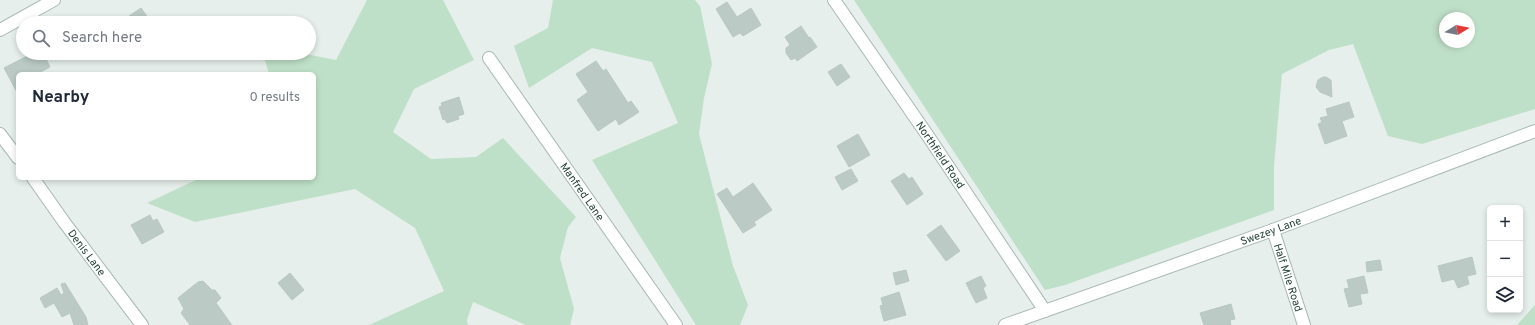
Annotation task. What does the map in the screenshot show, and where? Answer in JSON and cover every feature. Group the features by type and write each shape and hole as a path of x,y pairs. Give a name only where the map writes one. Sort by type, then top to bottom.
{"street":[{"path":"25,16 54,0"},
{"name":"Northfield Road","path":"834,0 928,136 1045,311"},
{"path":"0,30 16,21"},
{"name":"Manfred Lane","path":"489,58 676,325"},
{"name":"Swezey Lane","path":"1005,325 1273,230 1535,132"},
{"path":"0,134 16,155"},
{"name":"Denis Lane","path":"34,180 64,222 142,325"},
{"name":"Half Mile Road","path":"1273,230 1304,325"}],"green space":[{"path":"367,0 443,0 474,60 414,89 393,132 431,159 476,157 503,138 576,217 568,227 560,258 574,309 570,325 526,325 473,302 467,320 468,325 369,325 444,291 415,228 355,189 195,222 147,203 196,180 316,180 316,72 268,72 265,60 316,60 316,56 336,60"},
{"path":"553,0 695,0 700,6 712,64 704,98 699,134 733,266 748,305 740,325 696,325 592,160 678,123 652,62 592,48 529,88 514,46 548,28"},
{"path":"854,0 1535,0 1535,109 1422,144 1388,136 1353,44 1329,50 1282,74 1274,166 1274,210 1065,285 1045,290"},
{"path":"1535,305 1535,325 1517,325"}],"building":[{"path":"727,2 737,17 751,8 761,25 743,36 740,33 733,37 716,9"},
{"path":"141,8 147,16 129,16"},
{"path":"801,26 817,47 797,61 795,58 791,60 786,53 786,48 790,45 785,37"},
{"path":"19,60 46,60 50,67 41,72 16,72 16,90 4,68"},
{"path":"596,61 603,71 606,69 628,103 631,101 639,112 619,125 616,119 598,131 577,100 588,92 576,74"},
{"path":"841,64 850,77 837,86 828,72"},
{"path":"1323,77 1331,80 1332,97 1320,92 1316,87 1318,80"},
{"path":"459,97 464,114 458,116 459,119 447,123 445,119 443,120 439,107 442,106 441,103"},
{"path":"1349,102 1354,117 1342,121 1347,136 1325,144 1318,124 1322,122 1320,118 1328,116 1326,109"},
{"path":"858,134 870,155 849,167 837,146"},
{"path":"851,169 858,181 842,190 835,177"},
{"path":"904,173 909,179 912,177 923,194 907,205 891,181"},
{"path":"753,183 772,210 754,222 756,225 743,233 717,194 727,188 733,197"},
{"path":"150,215 153,221 157,219 164,232 142,244 131,225"},
{"path":"941,225 960,251 946,261 927,235"},
{"path":"1472,257 1476,274 1467,276 1469,284 1458,288 1454,279 1442,282 1438,266"},
{"path":"1380,260 1382,270 1367,272 1366,262"},
{"path":"906,270 909,281 896,285 893,273"},
{"path":"290,273 304,290 292,300 278,283"},
{"path":"981,276 986,286 983,288 987,298 976,303 966,283"},
{"path":"1364,276 1368,293 1360,294 1362,304 1349,307 1344,289 1349,288 1347,280"},
{"path":"203,281 212,290 215,290 221,298 216,303 232,325 190,325 181,313 184,309 178,298 198,282"},
{"path":"65,283 86,317 88,325 74,325 70,313 62,317 54,303 45,308 40,298 57,288 61,295 64,293 61,284"},
{"path":"899,292 906,315 884,321 880,306 883,305 881,298"},
{"path":"1231,304 1235,319 1230,320 1231,325 1204,325 1200,313"}]}
